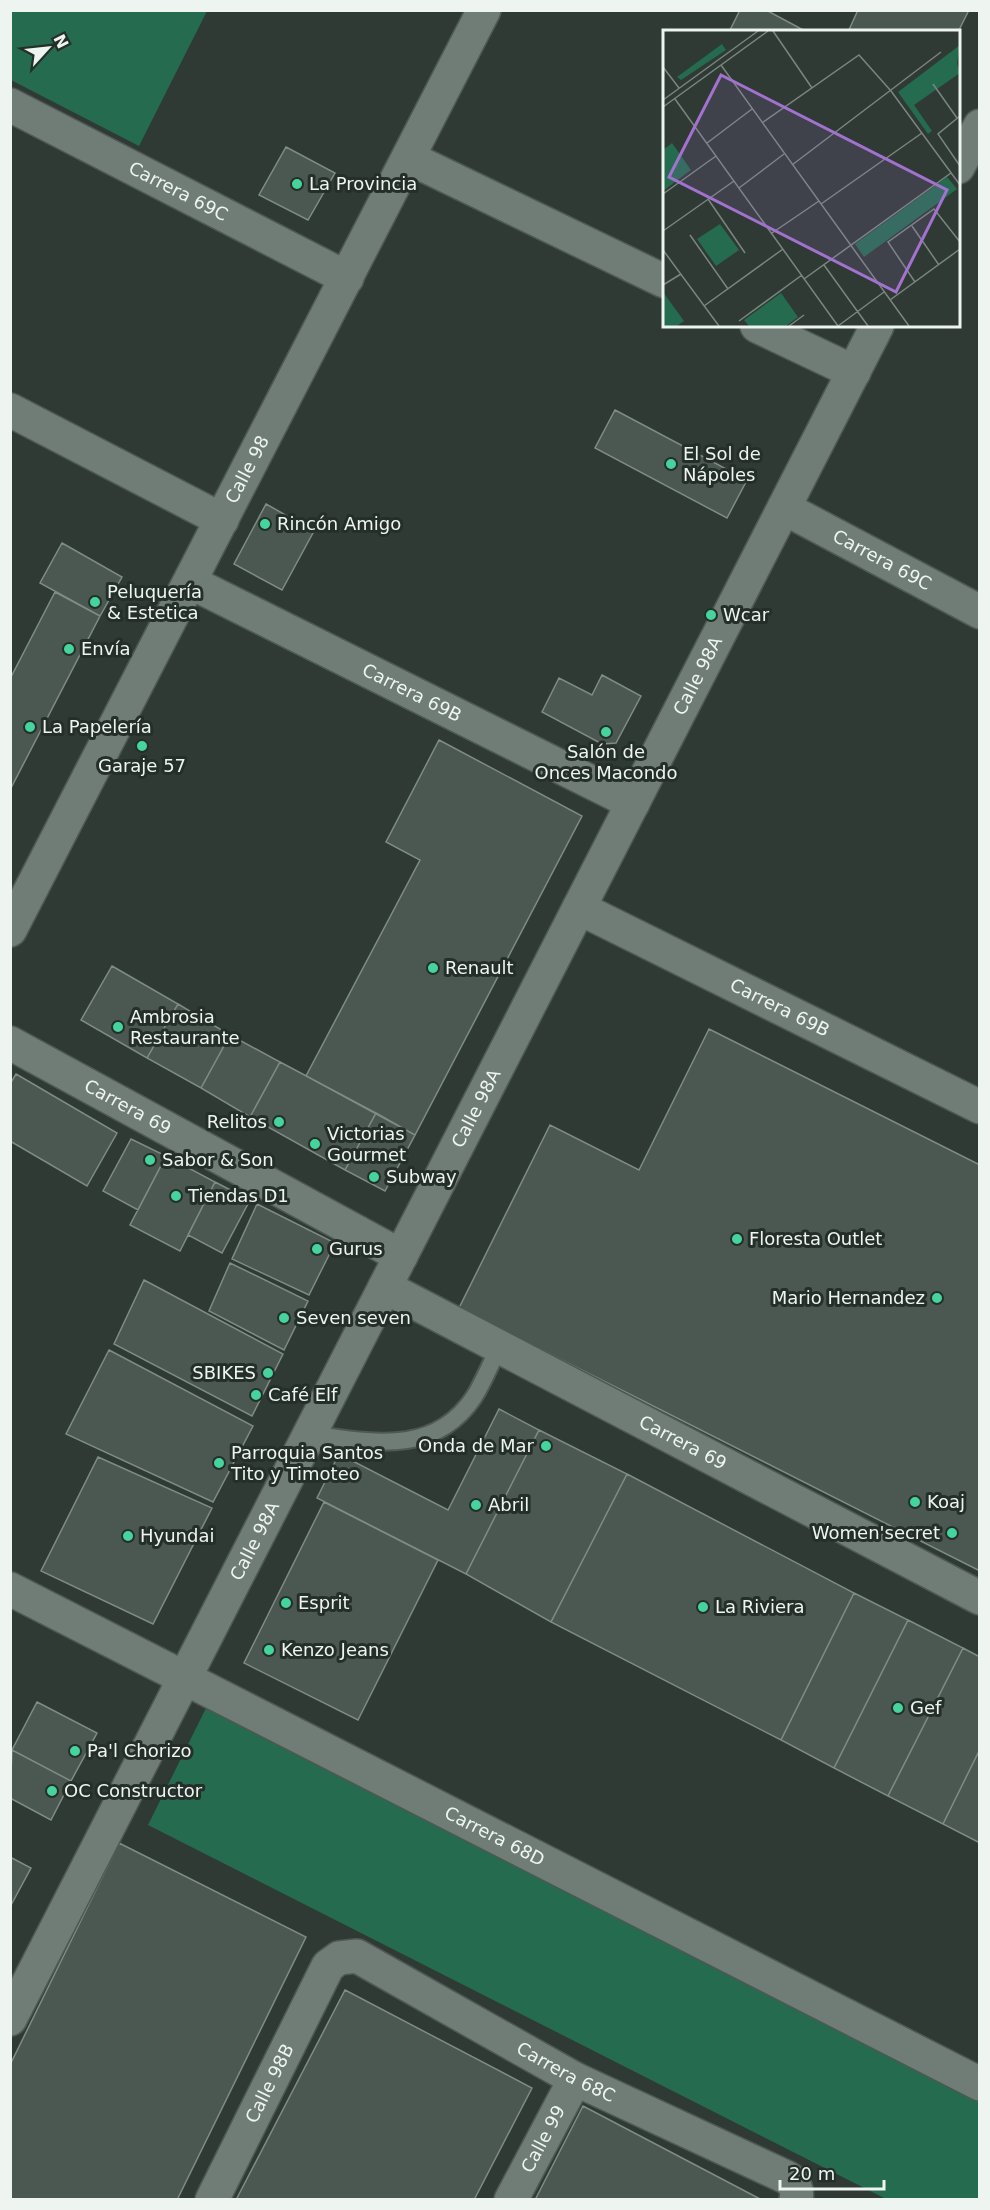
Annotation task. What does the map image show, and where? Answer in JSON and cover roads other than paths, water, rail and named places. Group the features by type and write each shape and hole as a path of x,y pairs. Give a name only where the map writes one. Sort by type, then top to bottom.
{"street":[{"name":"Calle 98","path":"10,930 484,10"},
{"name":"Carrera 69C","path":"10,105 347,278"},
{"path":"960,163 980,126"},
{"path":"409,158 663,281"},
{"path":"759,327 854,372"},
{"name":"Calle 98A","path":"10,2019 877,327"},
{"path":"10,410 222,520"},
{"name":"Carrera 69C","path":"784,508 980,612"},
{"name":"Carrera 69B","path":"190,582 633,803"},
{"name":"Carrera 69B","path":"579,908 980,1107"},
{"name":"Carrera 69","path":"10,1043 401,1257"},
{"name":"Carrera 69","path":"385,1287 980,1598"},
{"name":"Carrera 68D","path":"10,1589 980,2084"},
{"name":"Carrera 68C","path":"328,1966 339,1958 357,1956 575,2079 788,2178 794,2184 796,2199"},
{"name":"Calle 98B","path":"212,2199 328,1966"},
{"name":"Calle 99","path":"511,2199 575,2079"}],"lane":[{"path":"310,1434 379,1443 411,1441 455,1418 474,1397 499,1347"}],"place":[{"name":"La Provincia","path":"297,184"},
{"name":"El Sol de Nápoles","path":"671,464"},
{"name":"Rincón Amigo","path":"265,524"},
{"name":"Peluquería & Estetica","path":"95,602"},
{"name":"Wcar","path":"711,615"},
{"name":"Envía","path":"69,649"},
{"name":"La Papelería","path":"30,727"},
{"name":"Salón de Onces Macondo","path":"606,732"},
{"name":"Garaje 57","path":"142,746"},
{"name":"Renault","path":"433,968"},
{"name":"Ambrosia Restaurante","path":"118,1027"},
{"name":"Relitos","path":"279,1122"},
{"name":"Victorias Gourmet","path":"315,1144"},
{"name":"Sabor & Son","path":"150,1160"},
{"name":"Subway","path":"374,1177"},
{"name":"Tiendas D1","path":"176,1196"},
{"name":"Floresta Outlet","path":"737,1239"},
{"name":"Gurus","path":"317,1249"},
{"name":"Mario Hernandez","path":"937,1298"},
{"name":"Seven seven","path":"284,1318"},
{"name":"SBIKES","path":"268,1373"},
{"name":"Café Elf","path":"256,1395"},
{"name":"Onda de Mar","path":"546,1446"},
{"name":"Parroquia Santos Tito y Timoteo","path":"219,1463"},
{"name":"Koaj","path":"915,1502"},
{"name":"Abril","path":"476,1505"},
{"name":"Women'secret","path":"952,1533"},
{"name":"Hyundai","path":"128,1536"},
{"name":"Esprit","path":"286,1603"},
{"name":"La Riviera","path":"703,1607"},
{"name":"Kenzo Jeans","path":"269,1650"},
{"name":"Gef","path":"898,1708"},
{"name":"Pa'l Chorizo","path":"75,1751"},
{"name":"OC Constructor","path":"52,1791"}]}
